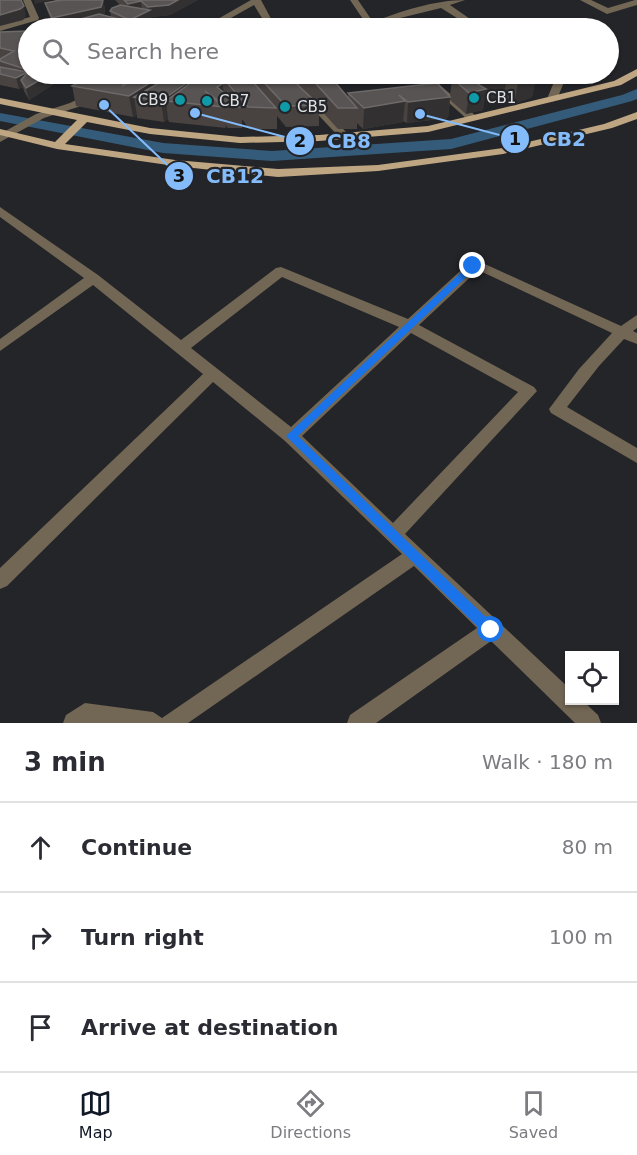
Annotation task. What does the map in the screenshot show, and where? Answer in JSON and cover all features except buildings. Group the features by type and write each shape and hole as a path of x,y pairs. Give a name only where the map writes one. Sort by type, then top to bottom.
{"main road":[{"path":"619,82 637,72"},
{"path":"0,101 46,114 150,131 240,140 344,136 428,129 613,84"},
{"path":"57,145 84,119"},
{"path":"5,134 57,145 175,163 278,172 378,168 503,151 635,119"}],"street":[{"path":"27,0 35,18"},
{"path":"225,18 257,0 267,18"},
{"path":"354,0 366,18"},
{"path":"391,18 461,0"},
{"path":"584,0 607,11 637,2"},
{"path":"442,5 462,18"},
{"path":"0,28 18,23"},
{"path":"295,84 344,136"},
{"path":"433,84 472,118"},
{"path":"552,99 558,84"},
{"path":"5,134 46,114 75,105 102,89"},
{"path":"0,211 93,279 291,436 590,723"},
{"path":"291,436 477,264 637,339"},
{"path":"180,349 281,271 410,326 529,391 393,535"},
{"path":"0,346 93,279"},
{"path":"637,320 594,360 557,409 637,456"},
{"path":"0,580 213,373"},
{"path":"170,723 414,556"},
{"path":"358,723 491,630"},
{"path":"74,723 85,714 153,723"}],"waterway":[{"path":"0,117 163,148 272,156 451,144 627,98 637,93"}],"place":[{"name":"CB1","path":"474,98"},
{"name":"CB9","path":"180,100"},
{"name":"CB7","path":"207,101"},
{"name":"CB12","path":"104,105"},
{"name":"CB5","path":"285,107"},
{"name":"CB8","path":"195,113"},
{"name":"CB2","path":"420,114"}],"route":[{"path":"473,266 291,436 491,630"}]}
